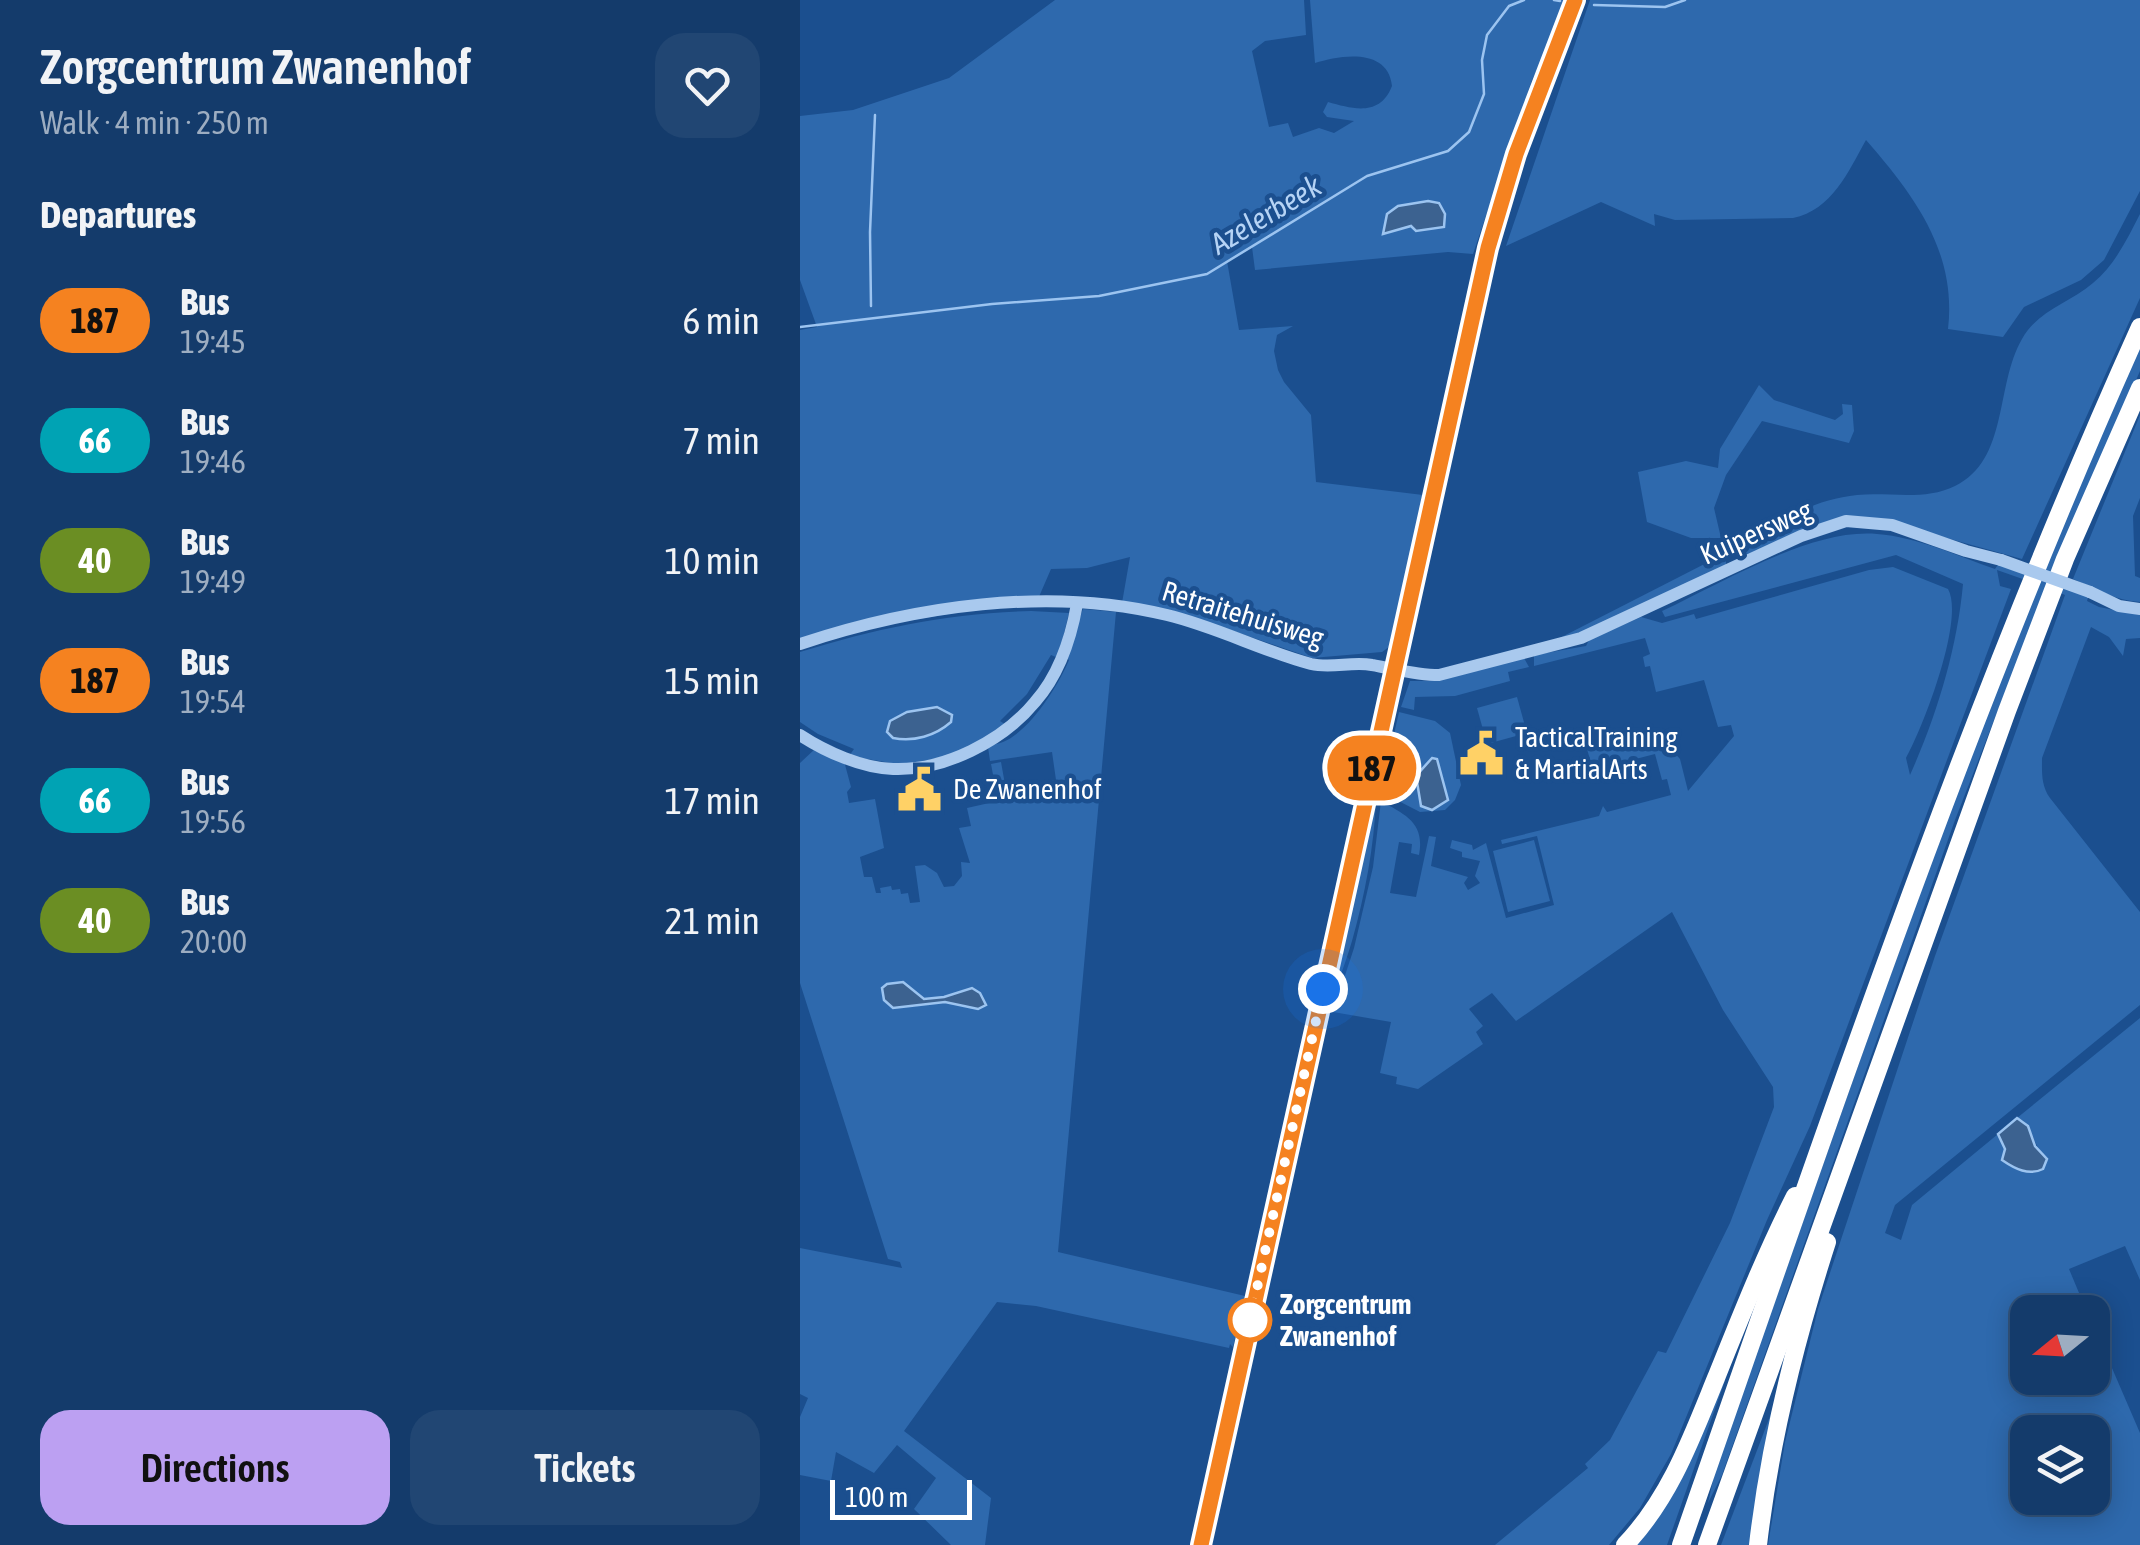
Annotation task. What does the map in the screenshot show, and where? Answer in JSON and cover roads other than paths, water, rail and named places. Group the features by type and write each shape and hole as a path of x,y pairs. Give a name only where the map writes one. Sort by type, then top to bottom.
{"highway":[{"path":"1681,1545 1829,1128 2030,584 2074,472 2140,327"},
{"path":"1707,1545 2007,711 2065,560 2140,388"},
{"path":"1625,1545 1676,1472 1770,1244 1829,1128"},
{"path":"1758,1545 1775,1432 1799,1331 1837,1208 1840,1173"}],"main road":[{"path":"1201,1545 1493,230 1516,154 1575,0"}],"street":[{"name":"Kuipersweg","path":"1394,670 1440,675 1581,638 1801,536 1846,522 1892,525 2090,592 2119,606 2140,608"},
{"name":"Retraitehuisweg","path":"800,644 933,609 984,604 1078,604 1166,615 1312,664 1367,664 1394,670"},
{"path":"800,735 834,754 891,770 935,762 984,744 1021,718 1044,690 1062,655 1078,604"}],"waterway":[{"name":"Azelerbeek","path":"800,327 992,304 1099,296 1207,274 1367,176 1448,151 1469,132 1484,94 1482,60 1487,35 1509,6 1524,0"},
{"name":"Azelerbeek","path":"1554,0 1560,1"},
{"name":"Azelerbeek","path":"1594,5 1665,7 1685,0"},
{"path":"871,306 875,115"}],"place":[{"name":"TacticalTraining & MartialArts","path":"1482,753"},
{"name":"De Zwanenhof","path":"920,789"},
{"name":"Zorgcentrum Zwanenhof","path":"1250,1320"}]}
